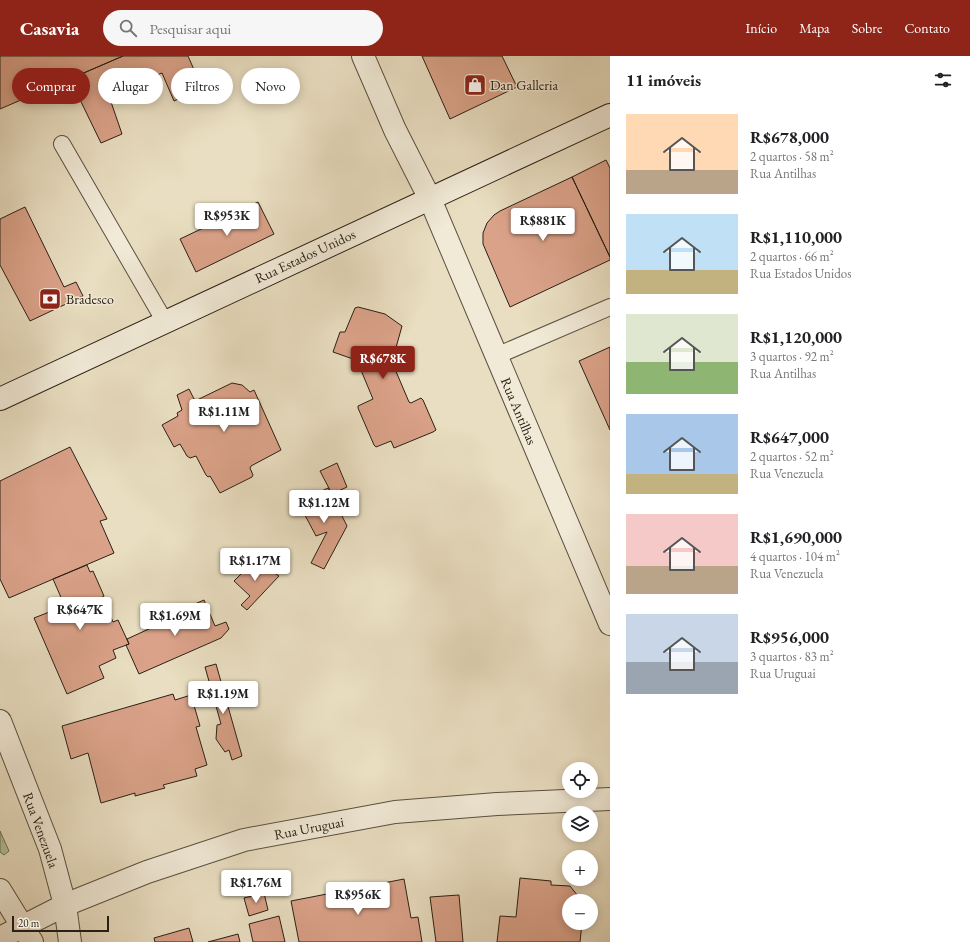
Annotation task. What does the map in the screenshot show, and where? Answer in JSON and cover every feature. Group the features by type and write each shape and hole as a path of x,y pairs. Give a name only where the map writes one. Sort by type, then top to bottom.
{"street":[{"name":"Rua Antilhas","path":"363,56 395,130 430,199 610,624"},
{"name":"Rua Estados Unidos","path":"0,399 610,115"},
{"name":"Rua Venezuela","path":"0,720 50,849 65,905 70,942"},
{"name":"Rua Uruguai","path":"0,938 27,934 65,905 147,872 251,839 395,812 497,804 610,799"},
{"path":"0,890 27,934"}],"lane":[{"path":"62,144 165,322"},
{"path":"496,356 610,307"}],"green space":[{"path":"0,831 9,851 4,855 0,852"}],"building":[{"path":"0,56 123,56 90,70 90,68 12,68 12,104 0,109"},
{"path":"123,56 188,56 193,68 171,68 171,94 163,75 163,68 98,68 98,104 112,104 122,134 101,143 82,104 90,104 90,70"},
{"path":"422,56 502,56 517,87 450,119"},
{"path":"606,160 610,168 610,257 572,177"},
{"path":"572,177 610,257 610,260 510,307 483,244 483,233 487,223 500,211"},
{"path":"258,202 274,234 196,272 180,239"},
{"path":"25,207 64,287 76,282 83,296 30,321 0,265 0,219"},
{"path":"358,307 385,314 402,326 392,362 409,402 411,403 421,398 423,400 436,430 433,432 394,448 391,441 376,447 374,445 358,408 358,406 373,399 358,363 356,360 333,352 340,332 345,332 355,308"},
{"path":"610,347 610,430 579,361"},
{"path":"232,383 242,385 250,392 254,390 281,450 251,466 252,477 220,493 210,476 208,477 206,475 196,456 190,458 187,456 180,444 174,447 162,425 178,416 177,413 182,410 177,395 189,389 194,399 197,400"},
{"path":"70,447 107,519 100,521 114,553 9,598 0,579 0,481"},
{"path":"337,463 347,487 332,494 320,471"},
{"path":"328,488 347,526 324,569 311,563 327,532 316,536 298,502"},
{"path":"255,560 279,576 247,610 241,605 250,596 234,581"},
{"path":"87,565 90,572 93,571 113,622 118,620 129,644 113,650 116,658 99,666 104,678 67,694 34,618 57,609 56,606 63,602 53,579"},
{"path":"204,600 215,626 226,622 229,629 221,638 139,674 126,645 129,644 127,639 151,628 149,624"},
{"path":"216,664 242,756 232,760 229,750 225,752 216,739 217,725 221,724 205,667"},
{"path":"173,694 175,700 191,695 200,726 196,727 207,765 195,769 197,776 163,785 165,788 135,796 135,793 101,803 88,753 71,759 62,726"},
{"path":"520,878 551,881 551,885 570,886 576,894 562,894 562,930 581,930 580,942 497,942 500,916 516,917"},
{"path":"404,879 411,918 418,917 422,942 299,942 291,901"},
{"path":"264,893 268,910 249,916 244,898"},
{"path":"459,895 463,942 436,942 430,897"},
{"path":"279,916 285,942 253,942 249,924"},
{"path":"189,928 193,942 155,942 154,938"},
{"path":"238,934 240,942 208,942"}],"place":[{"name":"Dan Galleria","path":"475,85"},
{"name":"Bradesco","path":"50,299"}]}
